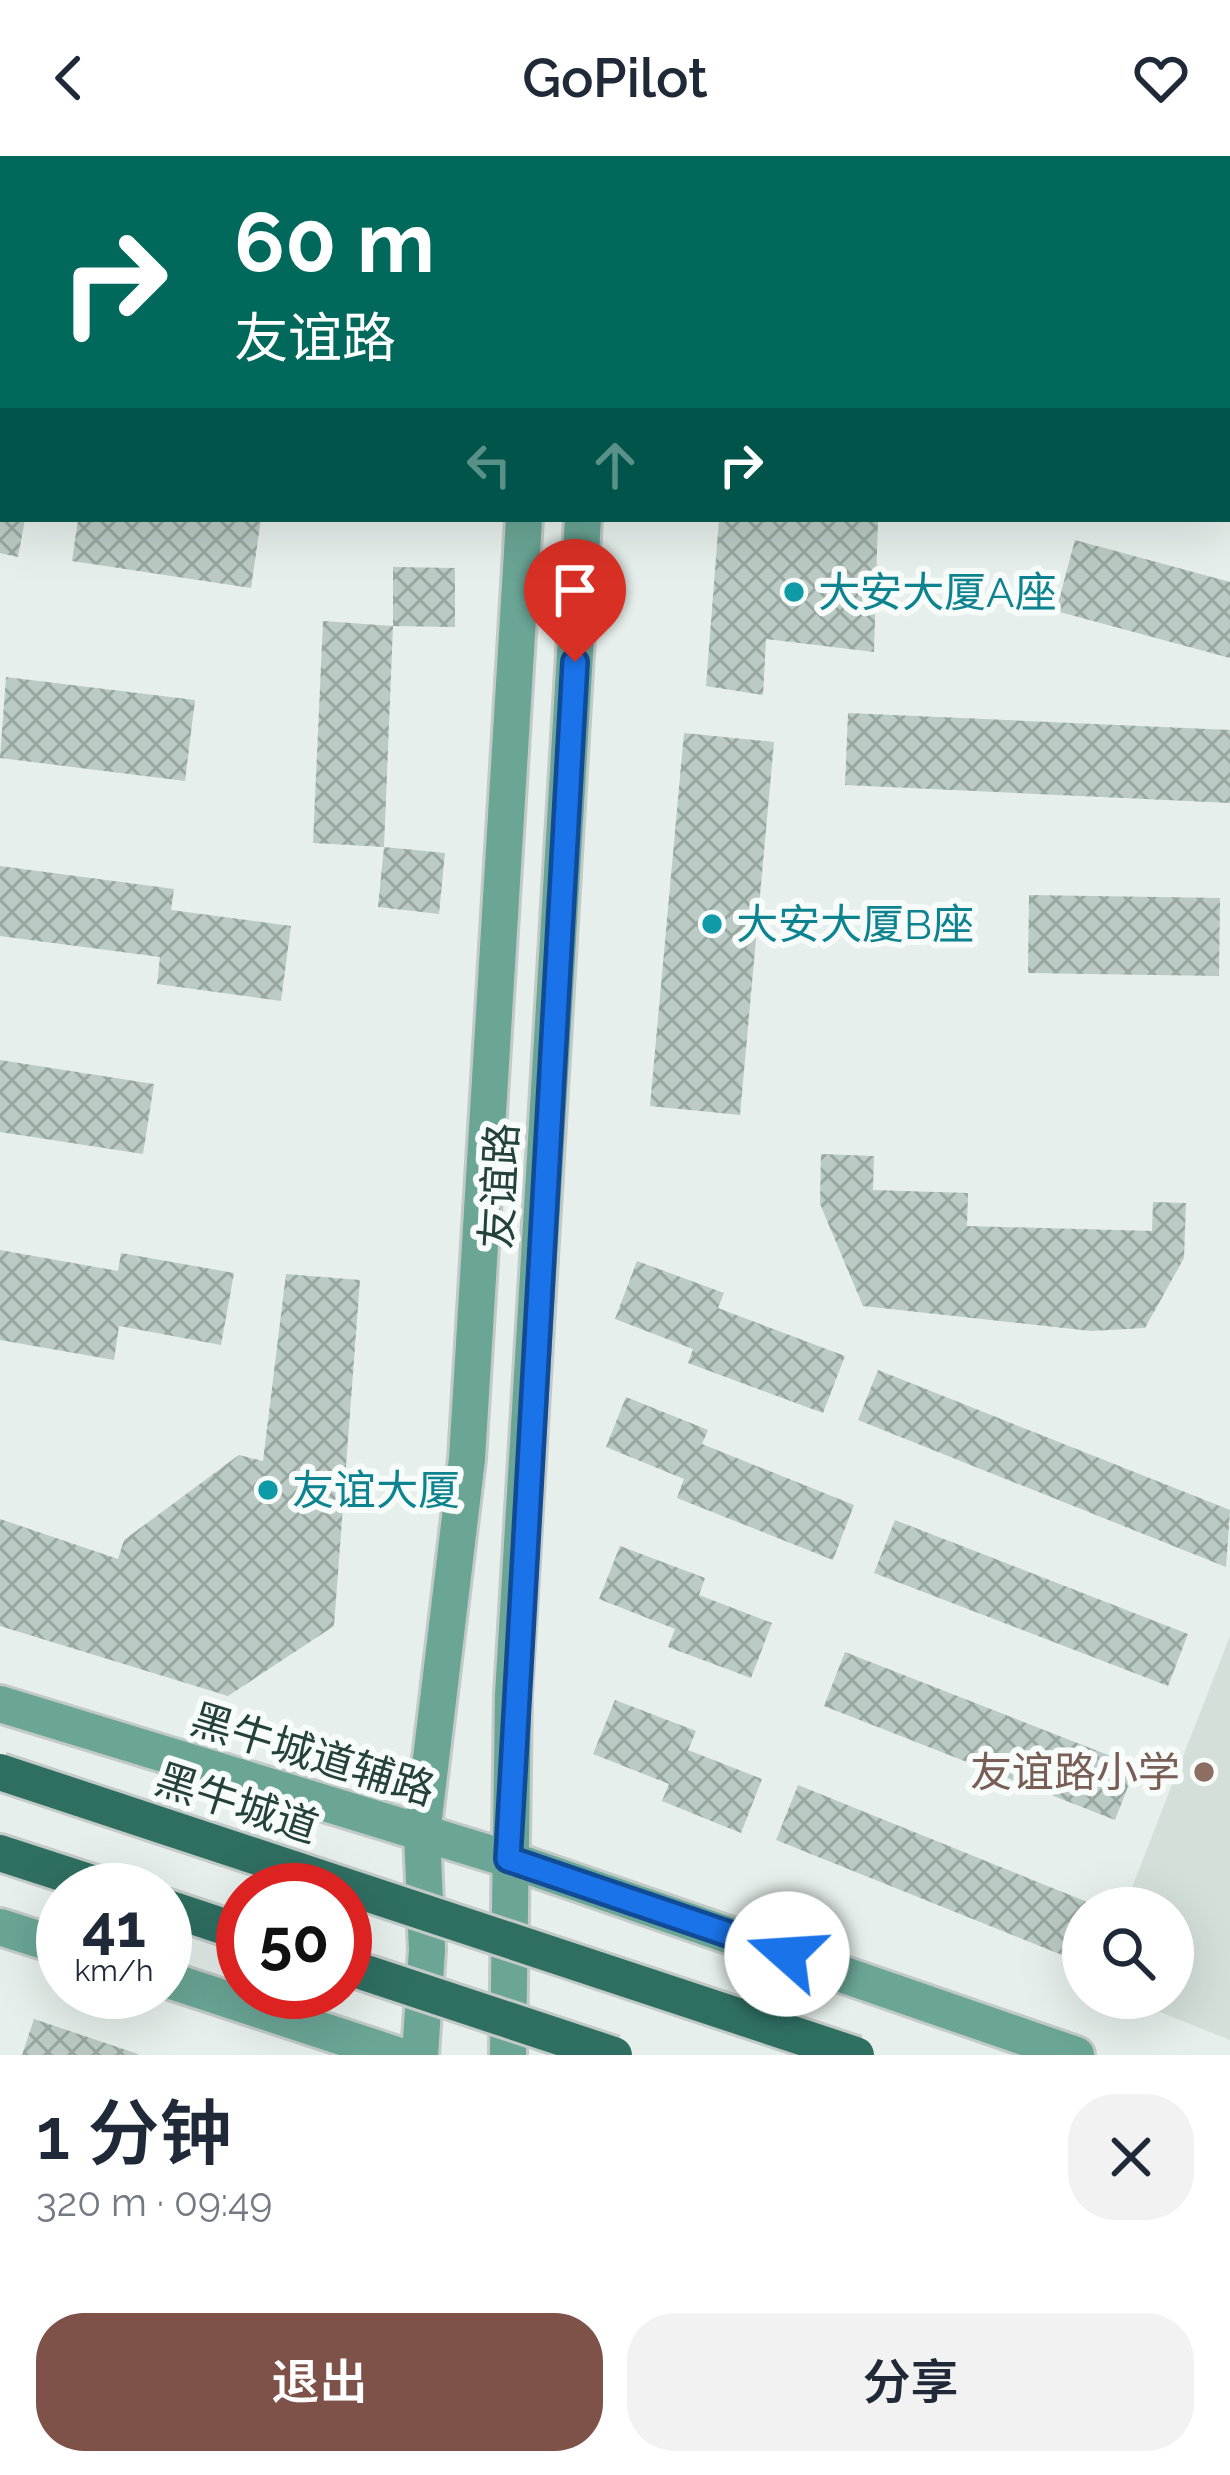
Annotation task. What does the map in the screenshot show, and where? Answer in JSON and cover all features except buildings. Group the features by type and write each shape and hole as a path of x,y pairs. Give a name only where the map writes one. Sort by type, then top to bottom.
{"highway":[{"name":"黑牛城道","path":"0,1772 856,2055"},
{"path":"0,1852 36,1864"},
{"path":"372,1975 614,2055"}],"main road":[{"name":"友谊路","path":"420,2055 427,1978 422,1834 466,1459 523,522"},
{"name":"友谊路","path":"508,2055 508,1859 583,522"},
{"name":"黑牛城道辅路","path":"0,1704 508,1859 1076,2055"},
{"path":"0,1927 36,1938"},
{"path":"192,1989 329,2041 398,2055"}],"shaded area":[{"name":"友谊路小学","path":"1230,1636 1230,2040 1178,2019 1194,2019 1194,1887 1132,1887"}],"place":[{"name":"大安大厦A座","path":"794,592"},
{"name":"大安大厦B座","path":"712,924"},
{"name":"友谊大厦","path":"268,1490"},
{"name":"友谊路小学","path":"1204,1772"}],"route":[{"path":"575,662 516,1650 508,1859 787,1954"}]}
